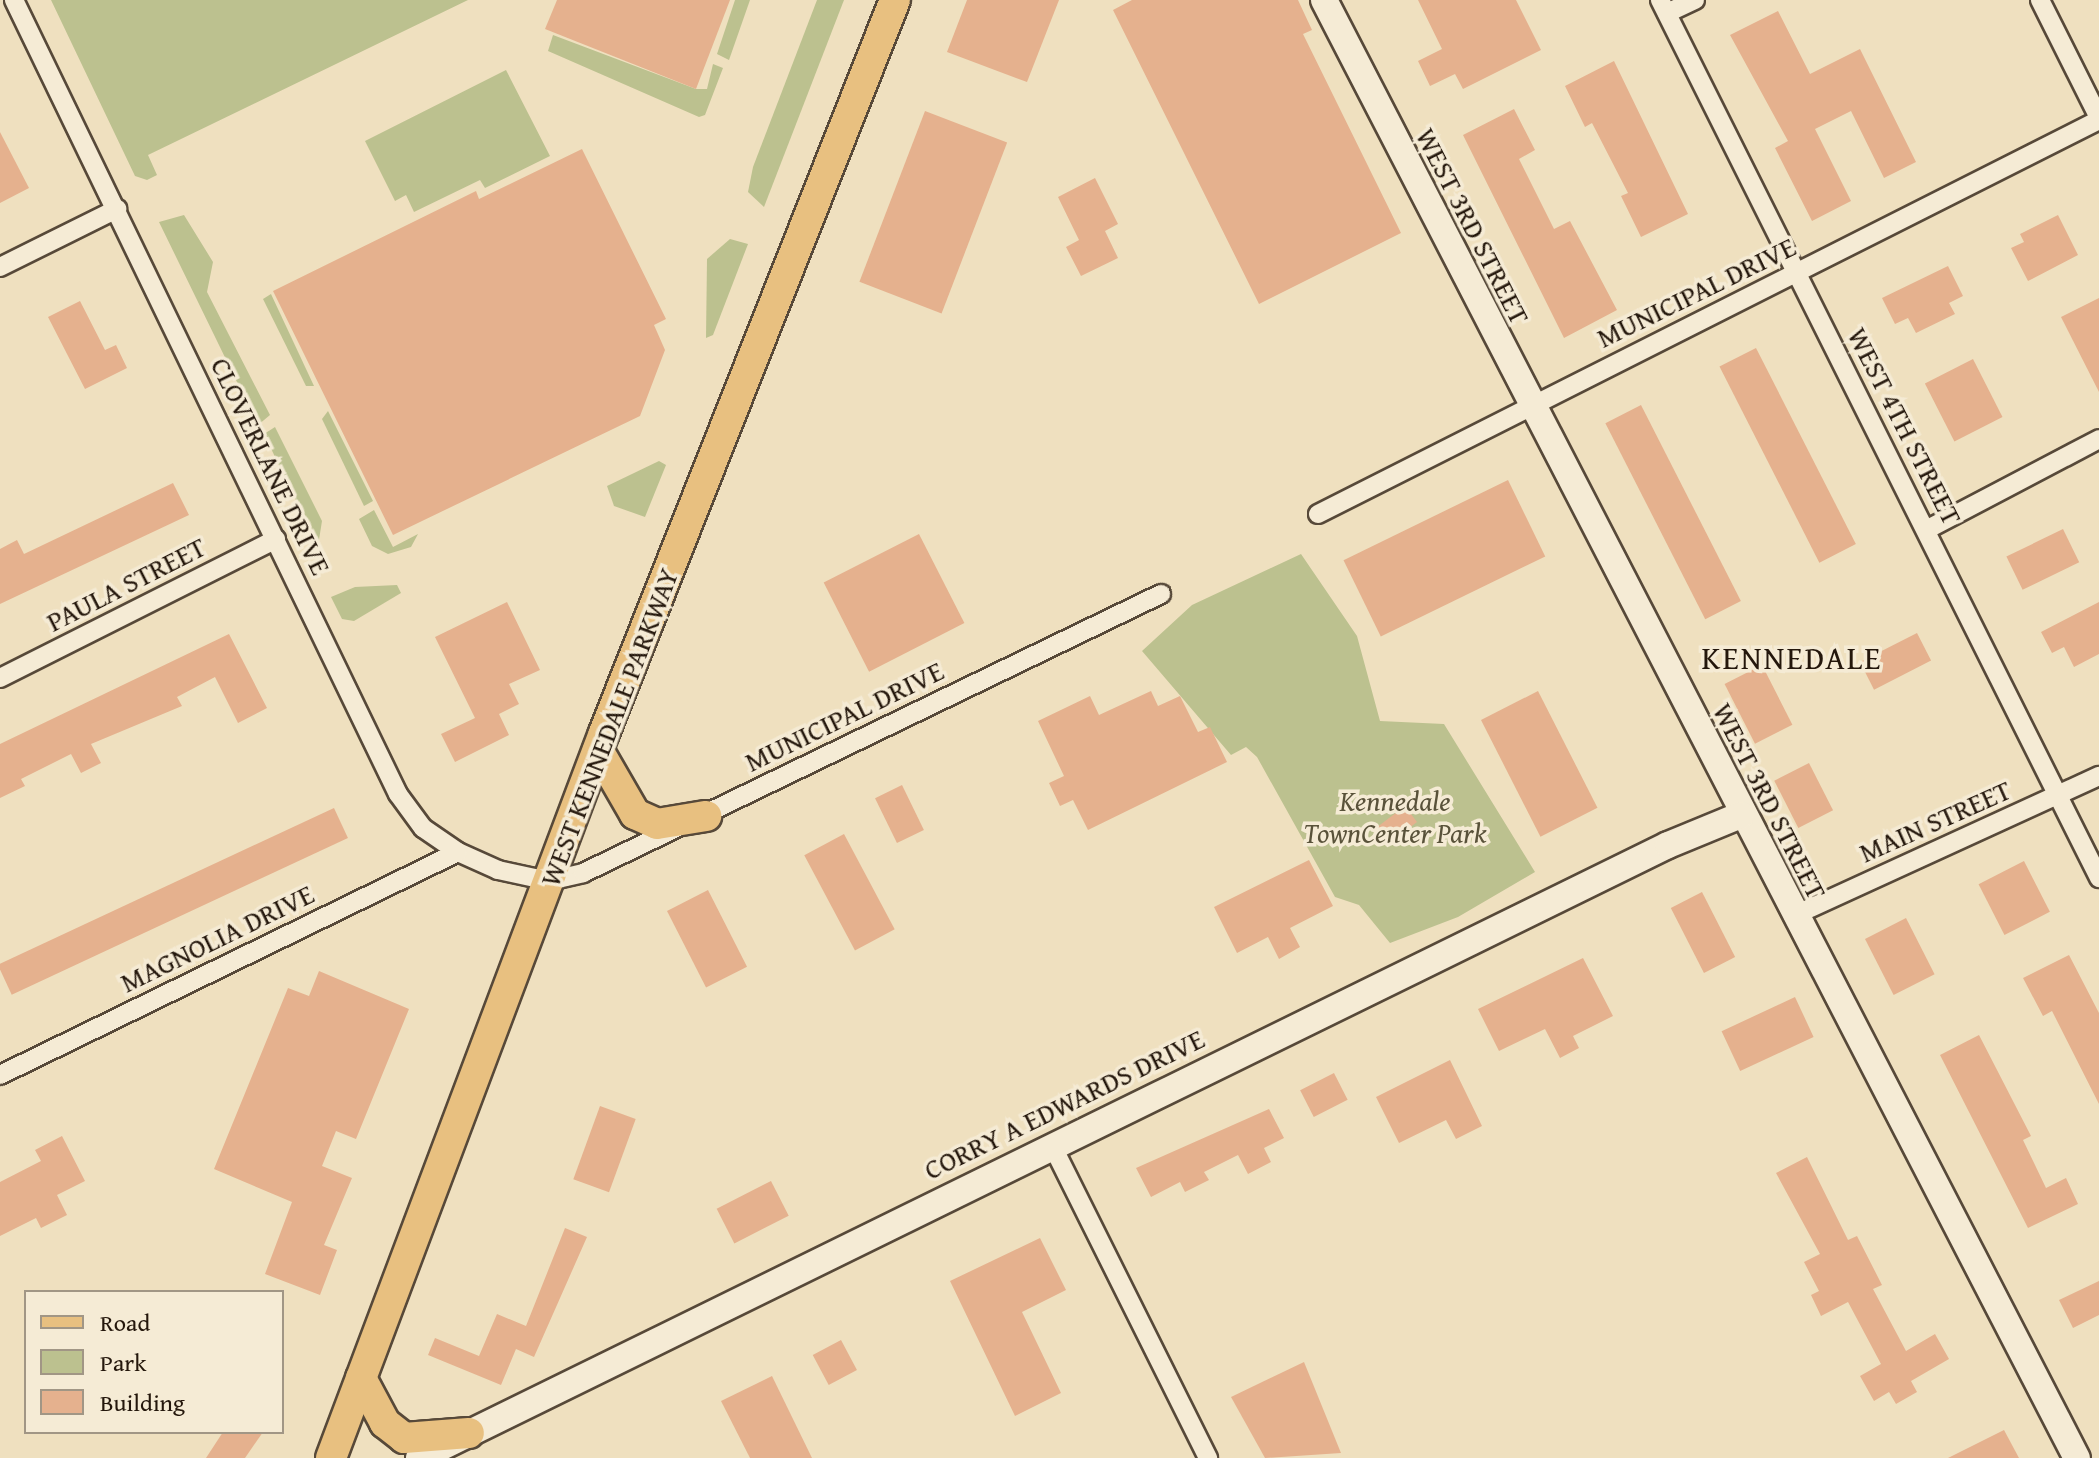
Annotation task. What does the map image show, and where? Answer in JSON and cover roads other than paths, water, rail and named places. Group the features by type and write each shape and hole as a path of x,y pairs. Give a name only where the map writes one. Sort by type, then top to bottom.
{"main road":[{"name":"WEST KENNEDALE PARKWAY","path":"331,1458 598,750 895,0"},
{"path":"598,750 635,814 657,824 706,816"},
{"path":"361,1378 385,1423 404,1438 469,1433"}],"street":[{"name":"CLOVERLANE DRIVE","path":"14,0 398,794 423,828 458,852 498,870 549,881"},
{"name":"WEST 3RD STREET","path":"1324,0 1529,406 2077,1458"},
{"path":"1664,6 1695,0"},
{"path":"2040,0 2099,119"},
{"name":"WEST 4TH STREET","path":"1664,6 2099,878"},
{"name":"MUNICIPAL DRIVE","path":"1318,514 2099,119"},
{"path":"0,267 117,209"},
{"path":"1926,530 2099,439"},
{"name":"PAULA STREET","path":"0,678 276,539"},
{"name":"MUNICIPAL DRIVE","path":"549,881 583,873 706,816 1161,594"},
{"name":"MAIN STREET","path":"1793,916 2099,776"},
{"name":"CORRY A EDWARDS DRIVE","path":"419,1458 1668,845 1741,815"},
{"name":"MAGNOLIA DRIVE","path":"0,1075 458,852"},
{"path":"1052,1145 1208,1458"}],"district":[{"name":"KENNEDALE","path":"1792,658"}],"park label":[{"name":"Kennedale TownCenter Park","path":"1395,817"}]}
